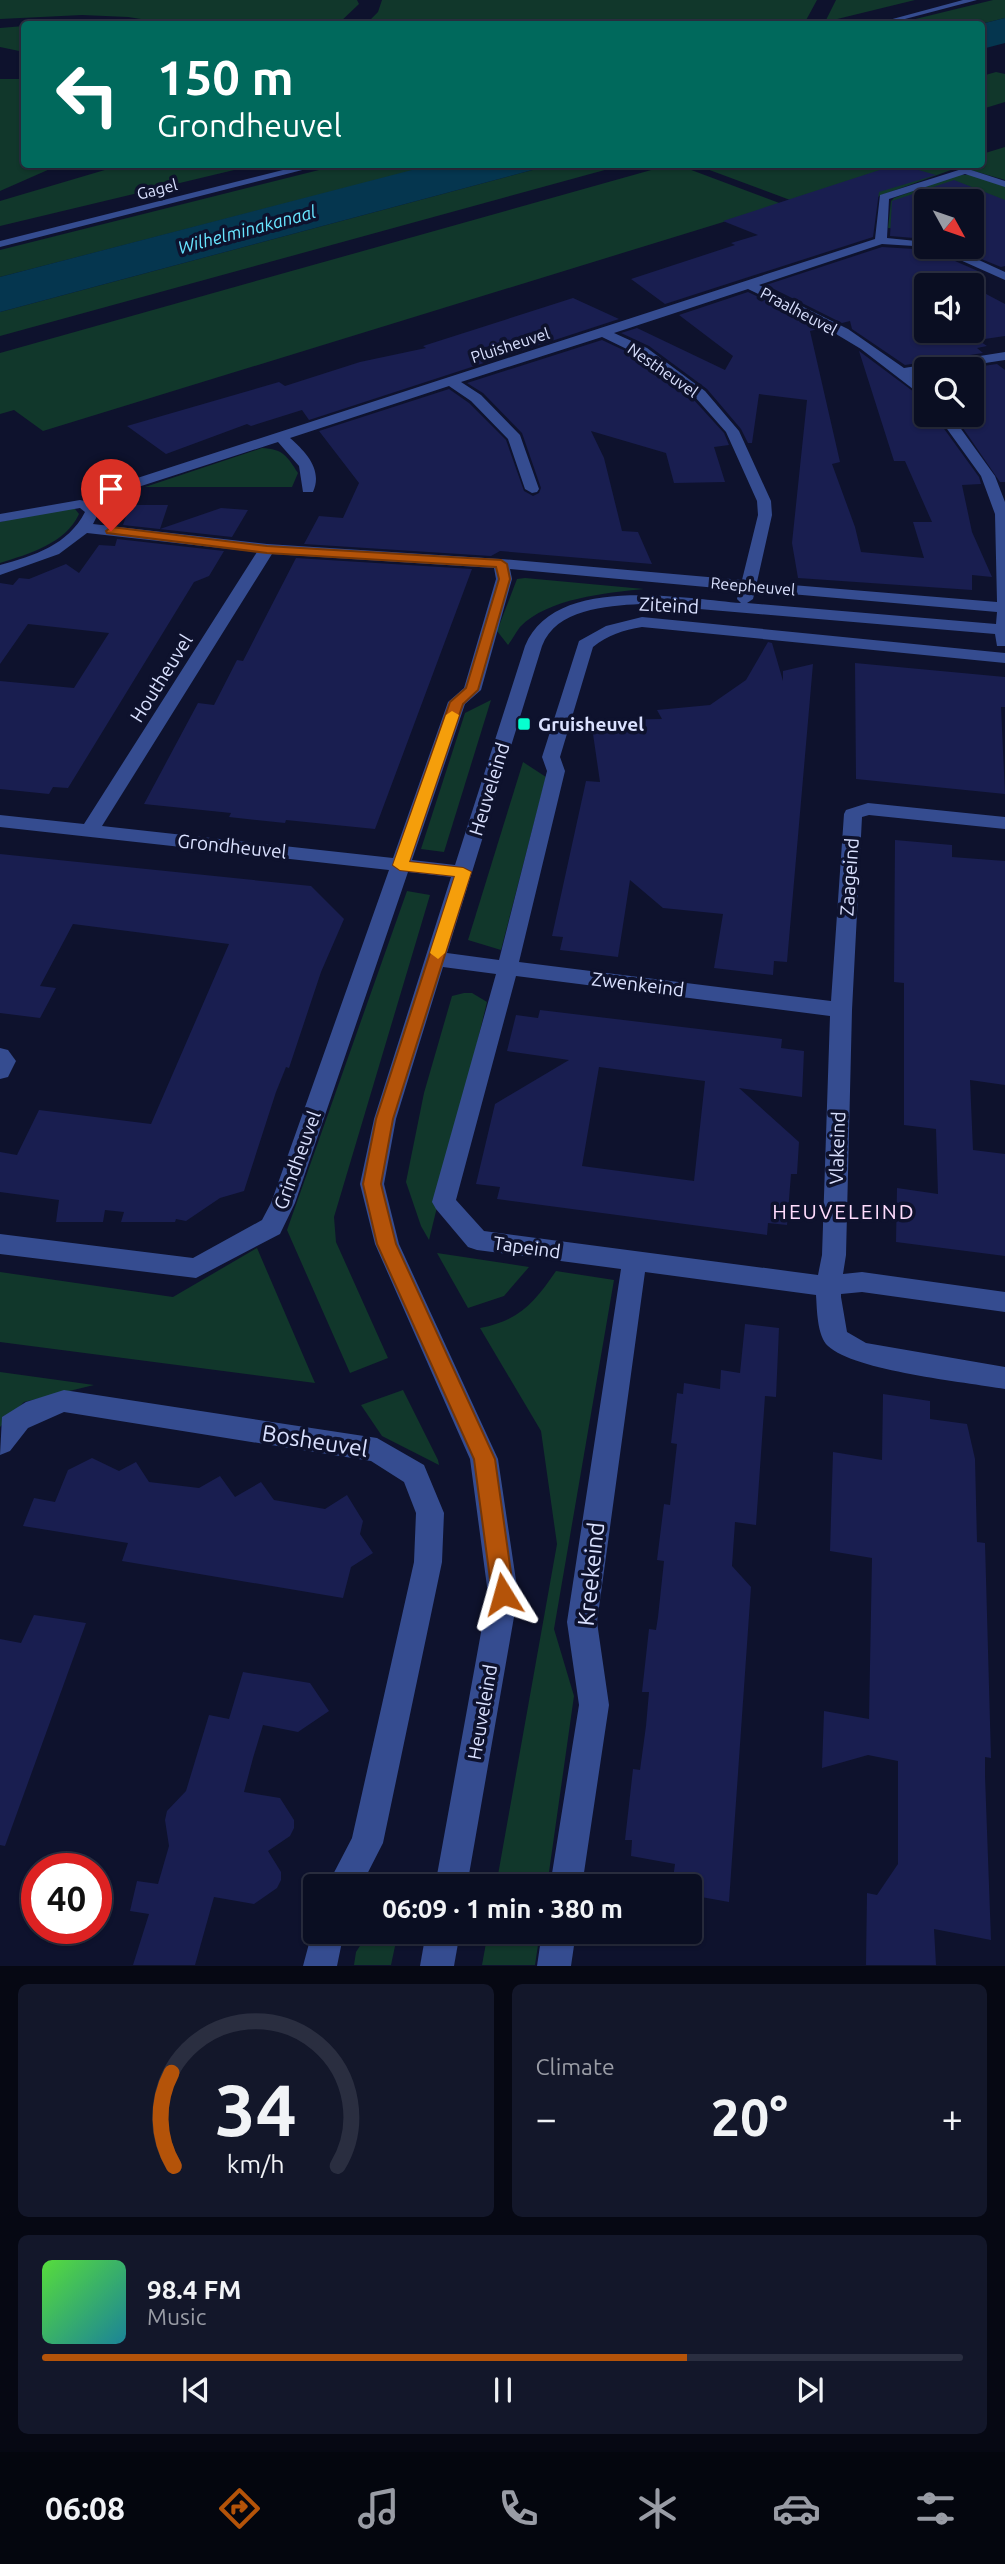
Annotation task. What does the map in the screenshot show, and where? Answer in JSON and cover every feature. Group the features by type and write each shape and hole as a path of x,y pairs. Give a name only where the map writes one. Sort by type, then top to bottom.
{"street":[{"path":"890,21 973,0"},
{"name":"Gagel","path":"0,244 305,168"},
{"path":"914,243 881,235 884,197 965,171 1005,184"},
{"name":"Praalheuvel","path":"749,285 881,235"},
{"path":"965,259 1005,276"},
{"name":"Praalheuvel","path":"749,285 811,314 904,372 914,382"},
{"name":"Pluisheuvel","path":"130,485 749,285"},
{"name":"Nestheuvel","path":"604,333 642,351 700,394 732,431 764,501 765,515 745,597"},
{"path":"904,372 1005,356"},
{"path":"452,382 476,398 515,439 532,489"},
{"path":"953,427 988,476 1002,514 1004,658"},
{"path":"282,438 305,460 311,474 308,488"},
{"path":"88,506 106,496"},
{"path":"0,517 80,504 88,506 92,512 85,528 72,540 49,553 0,570"},
{"name":"Reepheuvel","path":"85,528 267,549 501,564 745,597"},
{"name":"Houtheuvel","path":"90,830 267,549"},
{"path":"400,865 457,702 472,690 505,579 501,564"},
{"name":"Heuveleind","path":"453,1874 503,1594 484,1459 387,1244 372,1184 385,1119 530,656 541,631 572,610 602,602 640,598 745,597 1005,619"},
{"name":"Ziteind","path":"508,967 556,771 551,757 585,645 600,633 620,625 642,622 1004,658"},
{"name":"Zaageind","path":"841,1010 853,814 868,808 1005,823"},
{"name":"Grondheuvel","path":"0,821 463,872"},
{"name":"Grindheuvel","path":"0,1244 195,1268 271,1227 283,1203 400,865"},
{"name":"Zwenkeind","path":"436,959 841,1010"},
{"name":"Tapeind","path":"508,967 444,1202 477,1240 826,1286 862,1282 1005,1302"},
{"name":"Vlakeind","path":"826,1286 834,1255 841,1010"},
{"path":"0,1056 5,1060 0,1071"},
{"name":"Kreekeind","path":"568,1874 594,1705 582,1622 634,1261"},
{"path":"826,1286 836,1338 861,1353 1005,1378"},
{"name":"Bosheuvel","path":"2,1439 26,1413 64,1401 377,1450 414,1474 430,1513 428,1562 367,1843 350,1874"},
{"path":"320,1965 324,1944"},
{"path":"437,1965 441,1944"},
{"path":"554,1965 557,1944"}],"green space":[{"path":"0,0 357,0 359,4 341,21 154,21 82,15 0,19"},
{"path":"382,0 817,0 806,21 369,21 378,12"},
{"path":"836,0 915,0 829,21 826,21"},
{"path":"993,0 1005,0 1005,18 985,23 907,21"},
{"path":"21,26 21,51 0,47 0,28"},
{"path":"996,72 1005,74 1005,102 985,108 985,75"},
{"path":"0,79 21,79 21,168 52,168 0,191"},
{"path":"1005,147 1005,180 963,168 985,168 985,153"},
{"path":"111,168 242,168 0,226 0,201"},
{"path":"327,168 423,168 0,277 0,250"},
{"path":"540,168 612,168 0,336 0,312"},
{"path":"658,168 686,168 782,204 43,431 14,410 0,414 0,353"},
{"path":"704,168 951,168 879,196 857,225"},
{"path":"956,175 971,175 1005,186 1005,238 984,215 984,189 918,189"},
{"path":"914,191 914,230 888,228 891,201"},
{"path":"262,448 280,452 291,462 298,473 292,487 145,487"},
{"path":"57,509 75,509 79,514 65,533 46,546 0,563 0,522"},
{"path":"517,579 644,589 578,599 546,609 520,627 508,645 497,631"},
{"path":"491,700 444,852 421,849 465,713"},
{"path":"523,762 546,777 501,950 468,940"},
{"path":"407,891 430,895 334,1217 336,1242 388,1358 350,1373 287,1230"},
{"path":"472,993 487,1002 429,1240 421,1226 406,1182 424,1093 452,996"},
{"path":"257,1248 315,1383 0,1342 0,1272 173,1297"},
{"path":"437,1253 529,1267 504,1296 468,1308"},
{"path":"556,1271 614,1280 554,1629 574,1696 549,1874 498,1874 557,1544 541,1431 480,1328 516,1315 540,1292"},
{"path":"0,1372 94,1385 24,1402 0,1427"},
{"path":"403,1390 439,1465 382,1436 361,1405"},
{"path":"361,1944 395,1944 391,1965 354,1965 356,1952"},
{"path":"486,1944 538,1944 535,1965 482,1965"}],"water":[{"path":"1005,18 1005,43 985,48 985,23"},
{"name":"Wilhelminakanaal","path":"420,168 540,168 0,312 0,277"}],"building":[{"path":"886,168 912,168 936,175 879,192 873,237 665,304 631,279 758,235 723,221"},
{"path":"954,180 977,189 927,189"},
{"path":"984,192 1005,200 1005,266 981,259 984,259"},
{"path":"914,194 914,238 890,236 892,201"},
{"path":"882,247 914,249 914,259 950,259 980,272 914,273 914,343 982,343 987,346 977,348 983,353 957,357 914,357 914,364 905,365 852,329 850,321 842,323 766,285"},
{"path":"748,292 822,328 810,331 840,462 832,464 855,527 861,552 924,558 913,522 932,522 905,461 894,461 859,351 914,392 914,427 943,427 979,477 981,484 962,485 972,532 992,577 972,575 972,590 798,578 792,543 807,400 759,394 752,443 748,443 741,429 707,389 649,346 621,333 637,328 725,370 733,356 679,315"},
{"path":"984,293 1005,304 1005,336 984,339"},
{"path":"573,298 619,319 309,420 302,410 251,426 247,424 166,454 127,426 279,382 285,386 360,362 426,348 423,346"},
{"path":"602,340 636,356 693,399 724,433 729,445 714,447 725,482 674,483 666,453 591,431 604,458 622,531 638,532 652,564 500,551 491,556 304,544 319,516 343,518 359,483 319,431 449,389 469,403 506,440 524,491 533,496 539,493 541,488 522,433 483,393 467,383"},
{"path":"997,364 1005,370 1005,482 1000,482 962,427 984,427 984,366"},
{"path":"130,505 168,505 160,529 221,508 248,510 232,537 123,525"},
{"path":"117,539 224,551 209,576 194,582 68,788 53,787 49,794 0,789 0,681 74,688 109,633 28,624 0,664 0,583 13,585 19,578 29,579 66,564 79,573 99,545 115,546"},
{"path":"296,558 472,569 375,829 229,817 231,813 144,804 198,703 214,705 237,660 243,661"},
{"path":"768,642 772,643 783,681 783,671 813,664 787,962 774,961 773,975 714,968 723,914 663,908 630,880 618,957 560,950 563,937 552,936 586,781 600,782 592,727 606,727 604,720 662,719 657,710 710,705 746,680"},
{"path":"855,663 1005,677 1005,707 1001,707 1005,794 856,779"},
{"path":"895,840 952,845 952,857 1005,861 1005,1085 970,1080 973,1150 1005,1154 1005,1256 896,1242 897,1188 938,1194 936,1129 904,1125 904,983 894,982"},
{"path":"0,854 311,886 344,919 321,972 289,1068 286,1067 276,1092 244,1191 220,1198 186,1221 176,1219 175,1222 121,1222 124,1212 105,1210 103,1222 56,1222 59,1200 0,1192 0,1152 17,1155 39,1110 151,1124 229,944 73,924 40,986 56,988 40,1018 0,1013"},
{"path":"540,1010 782,1039 781,1048 804,1051 802,1097 739,1088 799,1142 797,1174 791,1174 787,1225 768,1223 767,1235 497,1199 500,1187 476,1184 495,1104 569,1060 507,1051 516,1015 538,1018","holes":["599,1067 705,1081 694,1181 582,1166"]},
{"path":"745,1324 779,1328 776,1397 765,1396 756,1525 735,1522 732,1566 751,1587 729,1902 702,1897 702,1874 674,1874 675,1864 631,1856 632,1840 625,1840 633,1769 640,1770 646,1726 649,1692 642,1692 649,1629 656,1630 658,1617 664,1561 657,1560 664,1504 670,1505 677,1444 671,1443 677,1393 683,1394 684,1383 720,1389 721,1370 740,1373"},
{"path":"883,1394 930,1401 930,1419 967,1424 975,1459 977,1542 985,1543 991,1758 985,1757 985,1776 991,1940 934,1929 936,1965 866,1965 867,1893 877,1895 898,1864 898,1761 868,1755 822,1768 824,1711 869,1719 872,1558 830,1551 833,1452 882,1460"},
{"path":"92,1458 119,1471 136,1462 149,1482 199,1488 220,1476 235,1497 261,1482 274,1500 325,1509 347,1495 363,1521 360,1534 373,1553 351,1567 343,1598 122,1561 128,1543 23,1526 34,1498 55,1502 68,1470"},
{"path":"34,1615 86,1623 5,1846 0,1845 0,1639 21,1643"},
{"path":"243,1672 310,1683 329,1711 298,1732 263,1725 253,1758 244,1792 280,1798 294,1820 290,1836 268,1851 281,1872 281,1880 277,1888 254,1904 214,1897 195,1965 133,1965 149,1914 130,1911 137,1881 158,1884 169,1846 165,1820 167,1811 186,1791 209,1715 229,1719"}],"slow traffic":[{"path":"438,953 463,872 400,865 452,715"}],"place":[{"name":"Gruisheuvel","path":"524,724"}],"district":[{"name":"HEUVELEIND","path":"844,1212"}],"route":[{"path":"111,531 267,549 501,564 505,579 472,690 457,702 400,865 463,872 385,1119 372,1184 387,1244 484,1459 503,1594"}]}
